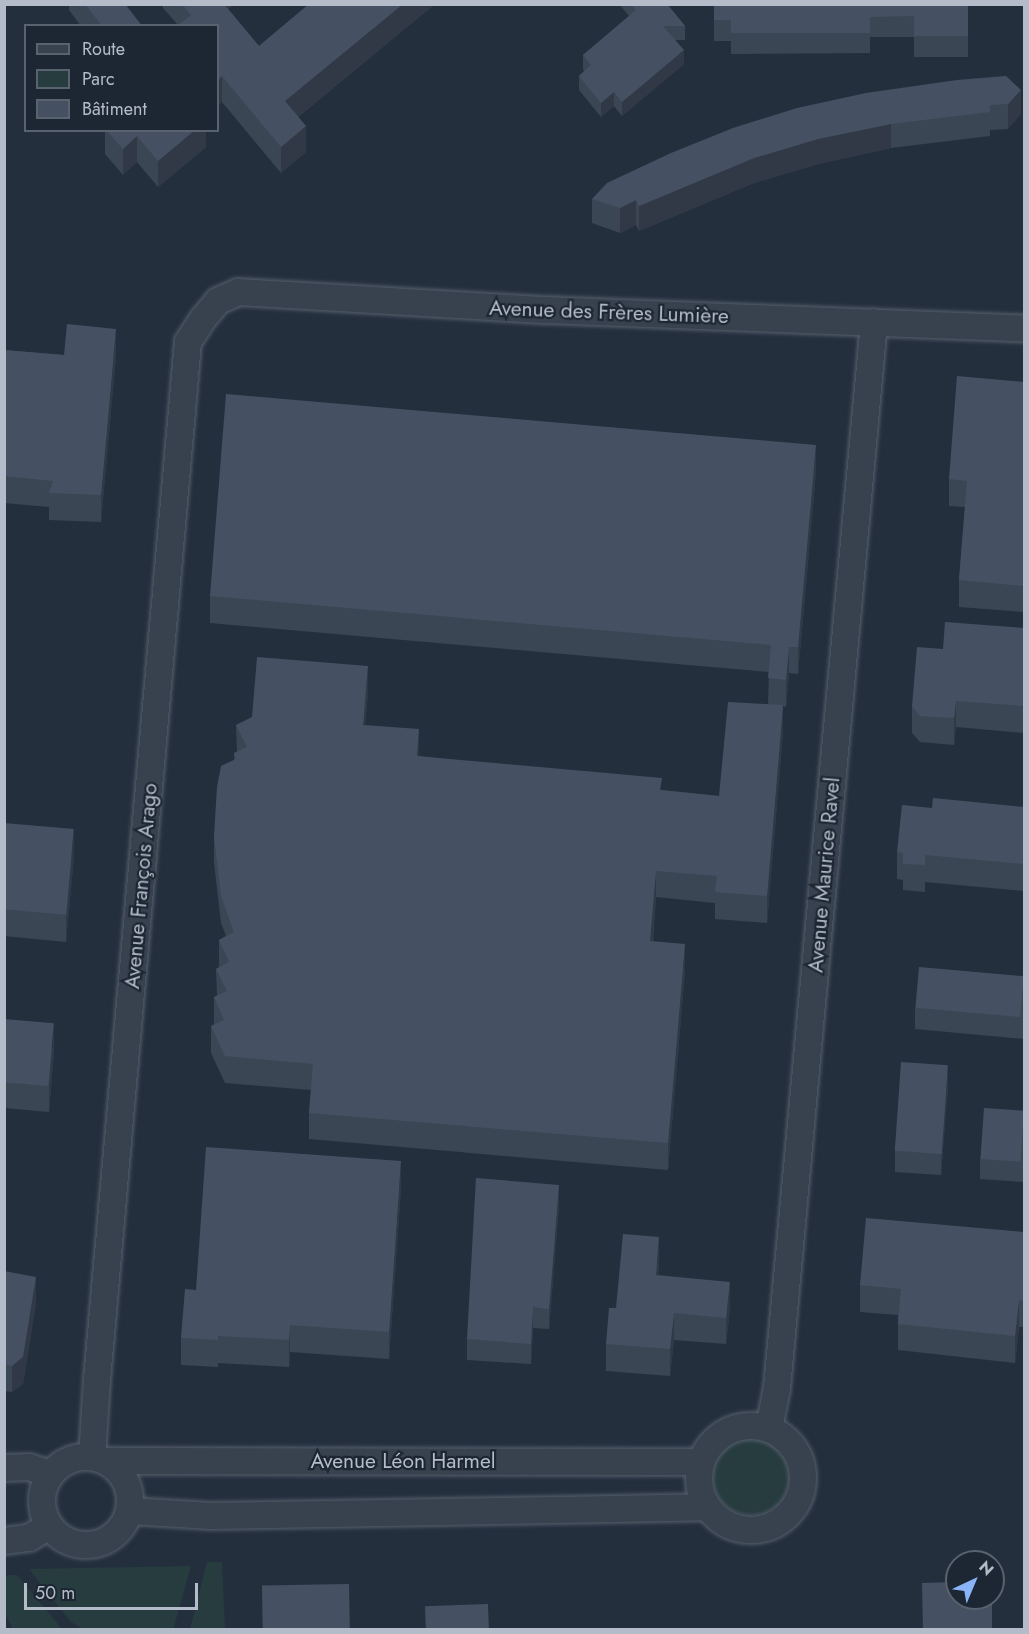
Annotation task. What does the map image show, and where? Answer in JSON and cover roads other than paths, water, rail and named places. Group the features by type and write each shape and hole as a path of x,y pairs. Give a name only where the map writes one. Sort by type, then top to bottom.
{"street":[{"name":"Avenue des Frères Lumière","path":"203,319 218,301 238,292 545,310 1024,328"},
{"name":"Avenue François Arago","path":"99,1459 97,1380 188,342 203,319"},
{"name":"Avenue Maurice Ravel","path":"769,1428 777,1388 874,322"},
{"path":"752,1425 769,1428 784,1437 796,1450 803,1467 803,1485 798,1502 786,1517 771,1526 754,1530 728,1524 707,1508 700,1493 700,1462 713,1441 735,1427 752,1425"},
{"path":"77,1457 99,1459 118,1469 127,1482 130,1511 123,1525 109,1539 95,1544 80,1544 66,1540 49,1526 43,1515 44,1488 51,1474 63,1463 77,1457"},
{"name":"Avenue Léon Harmel","path":"99,1459 700,1462"},
{"path":"4,1468 29,1467 51,1474"},
{"path":"130,1511 211,1516 707,1508"},
{"path":"4,1541 29,1538 49,1526"}]}
